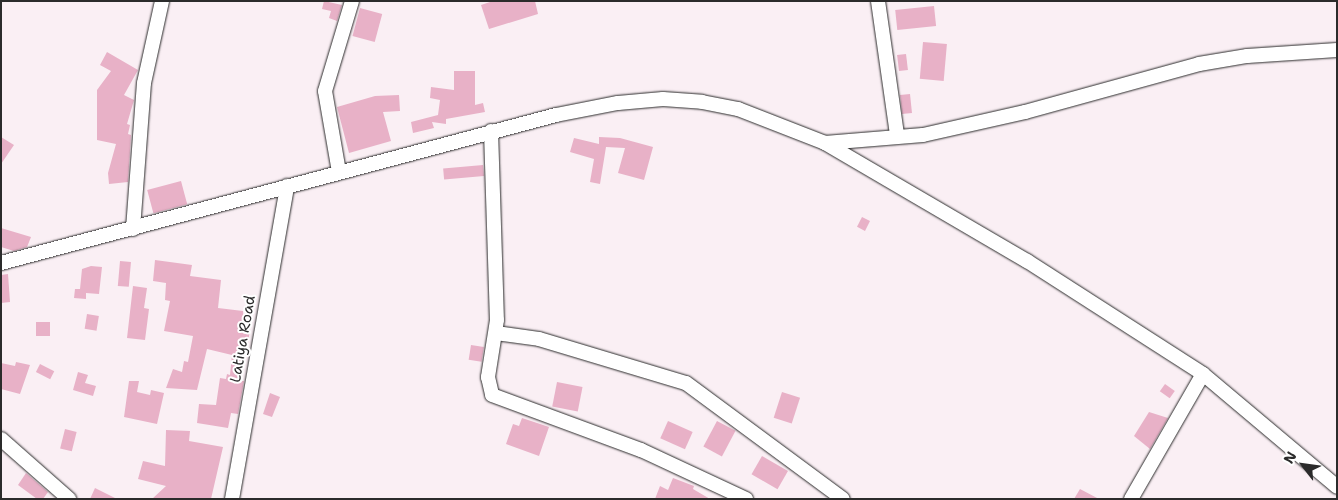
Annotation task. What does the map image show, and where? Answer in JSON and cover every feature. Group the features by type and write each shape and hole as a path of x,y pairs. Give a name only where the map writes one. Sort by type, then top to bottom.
{"street":[{"path":"339,172 324,91 352,1"},
{"path":"878,1 897,134"},
{"path":"133,229 144,83 157,4"},
{"path":"824,143 923,135 1025,112 1199,64 1246,56 1337,50"},
{"path":"1,263 133,229 490,131 618,103 663,99 738,109 824,143 1027,261 1203,374 1337,487"},
{"path":"490,131 496,333 488,378 492,396 641,450 746,499"},
{"name":"Latiya Road","path":"232,499 287,186"},
{"path":"496,333 539,339 686,383 843,499"},
{"path":"1131,499 1203,374"},
{"path":"1,439 69,499"}],"building":[{"path":"324,1 342,5 337,21 329,18 331,11 322,9"},
{"path":"493,1 535,1 538,14 489,29 481,5"},
{"path":"934,6 936,26 897,30 895,10"},
{"path":"360,8 382,14 375,42 352,36"},
{"path":"923,42 947,44 944,81 920,79"},
{"path":"107,52 138,70 124,95 134,100 127,124 130,125 128,134 131,135 128,182 109,184 108,173 116,144 97,140 97,90 111,71 100,65"},
{"path":"906,54 908,70 899,71 897,55"},
{"path":"454,71 475,71 475,105 483,103 485,112 446,119 446,124 432,122 434,128 413,133 411,122 438,115 440,100 430,98 431,87 454,90"},
{"path":"910,94 912,113 902,114 900,95"},
{"path":"399,95 400,111 383,112 391,141 349,153 337,107 375,96"},
{"path":"1,137 14,145 1,164"},
{"path":"599,137 620,138 653,147 644,180 618,173 625,148 606,147 600,184 590,182 594,159 570,152 574,138 599,144"},
{"path":"483,165 484,176 444,179 443,168"},
{"path":"181,181 187,204 153,213 147,190"},
{"path":"862,217 870,221 865,231 857,227"},
{"path":"1,228 31,237 27,247 14,251 1,247"},
{"path":"155,260 192,265 190,276 221,280 218,308 243,311 244,327 250,328 248,344 244,344 241,381 244,381 238,414 231,413 228,428 197,423 199,404 216,405 220,378 226,379 227,374 230,375 232,355 207,349 197,390 166,388 173,369 182,372 184,361 188,362 193,336 164,331 170,301 165,300 166,283 153,281"},
{"path":"120,261 131,262 129,287 118,286"},
{"path":"91,266 102,267 99,294 86,293 86,299 74,298 75,289 80,289 82,269"},
{"path":"8,274 10,302 1,303 1,275"},
{"path":"133,286 147,288 144,308 149,309 145,340 127,338"},
{"path":"87,314 99,316 97,331 85,329"},
{"path":"36,322 50,322 50,336 36,336"},
{"path":"471,345 484,347 481,362 469,360"},
{"path":"16,362 30,365 20,394 1,389 1,363 15,366"},
{"path":"40,364 54,371 50,379 36,372"},
{"path":"78,372 88,375 85,383 96,386 93,396 73,390"},
{"path":"129,381 139,381 137,392 150,395 151,390 164,393 157,424 124,417"},
{"path":"557,382 583,387 578,412 552,407"},
{"path":"1165,384 1175,391 1170,398 1160,391"},
{"path":"782,392 800,398 792,424 774,418"},
{"path":"270,393 280,397 272,417 263,414"},
{"path":"1149,412 1168,418 1150,449 1134,436"},
{"path":"522,418 549,427 539,456 506,444 513,424 519,426"},
{"path":"668,421 693,432 685,449 660,438"},
{"path":"717,421 736,431 722,456 703,447"},
{"path":"65,429 77,432 72,451 60,448"},
{"path":"166,430 190,431 189,441 223,447 211,499 152,499 166,486 138,479 143,461 165,466"},
{"path":"762,456 788,471 777,489 752,474"},
{"path":"26,473 48,492 43,499 37,499 18,485"},
{"path":"673,478 694,486 693,489 710,499 655,499 660,486 668,490"},
{"path":"95,488 117,499 90,499"},
{"path":"1080,489 1099,499 1074,499"}]}
